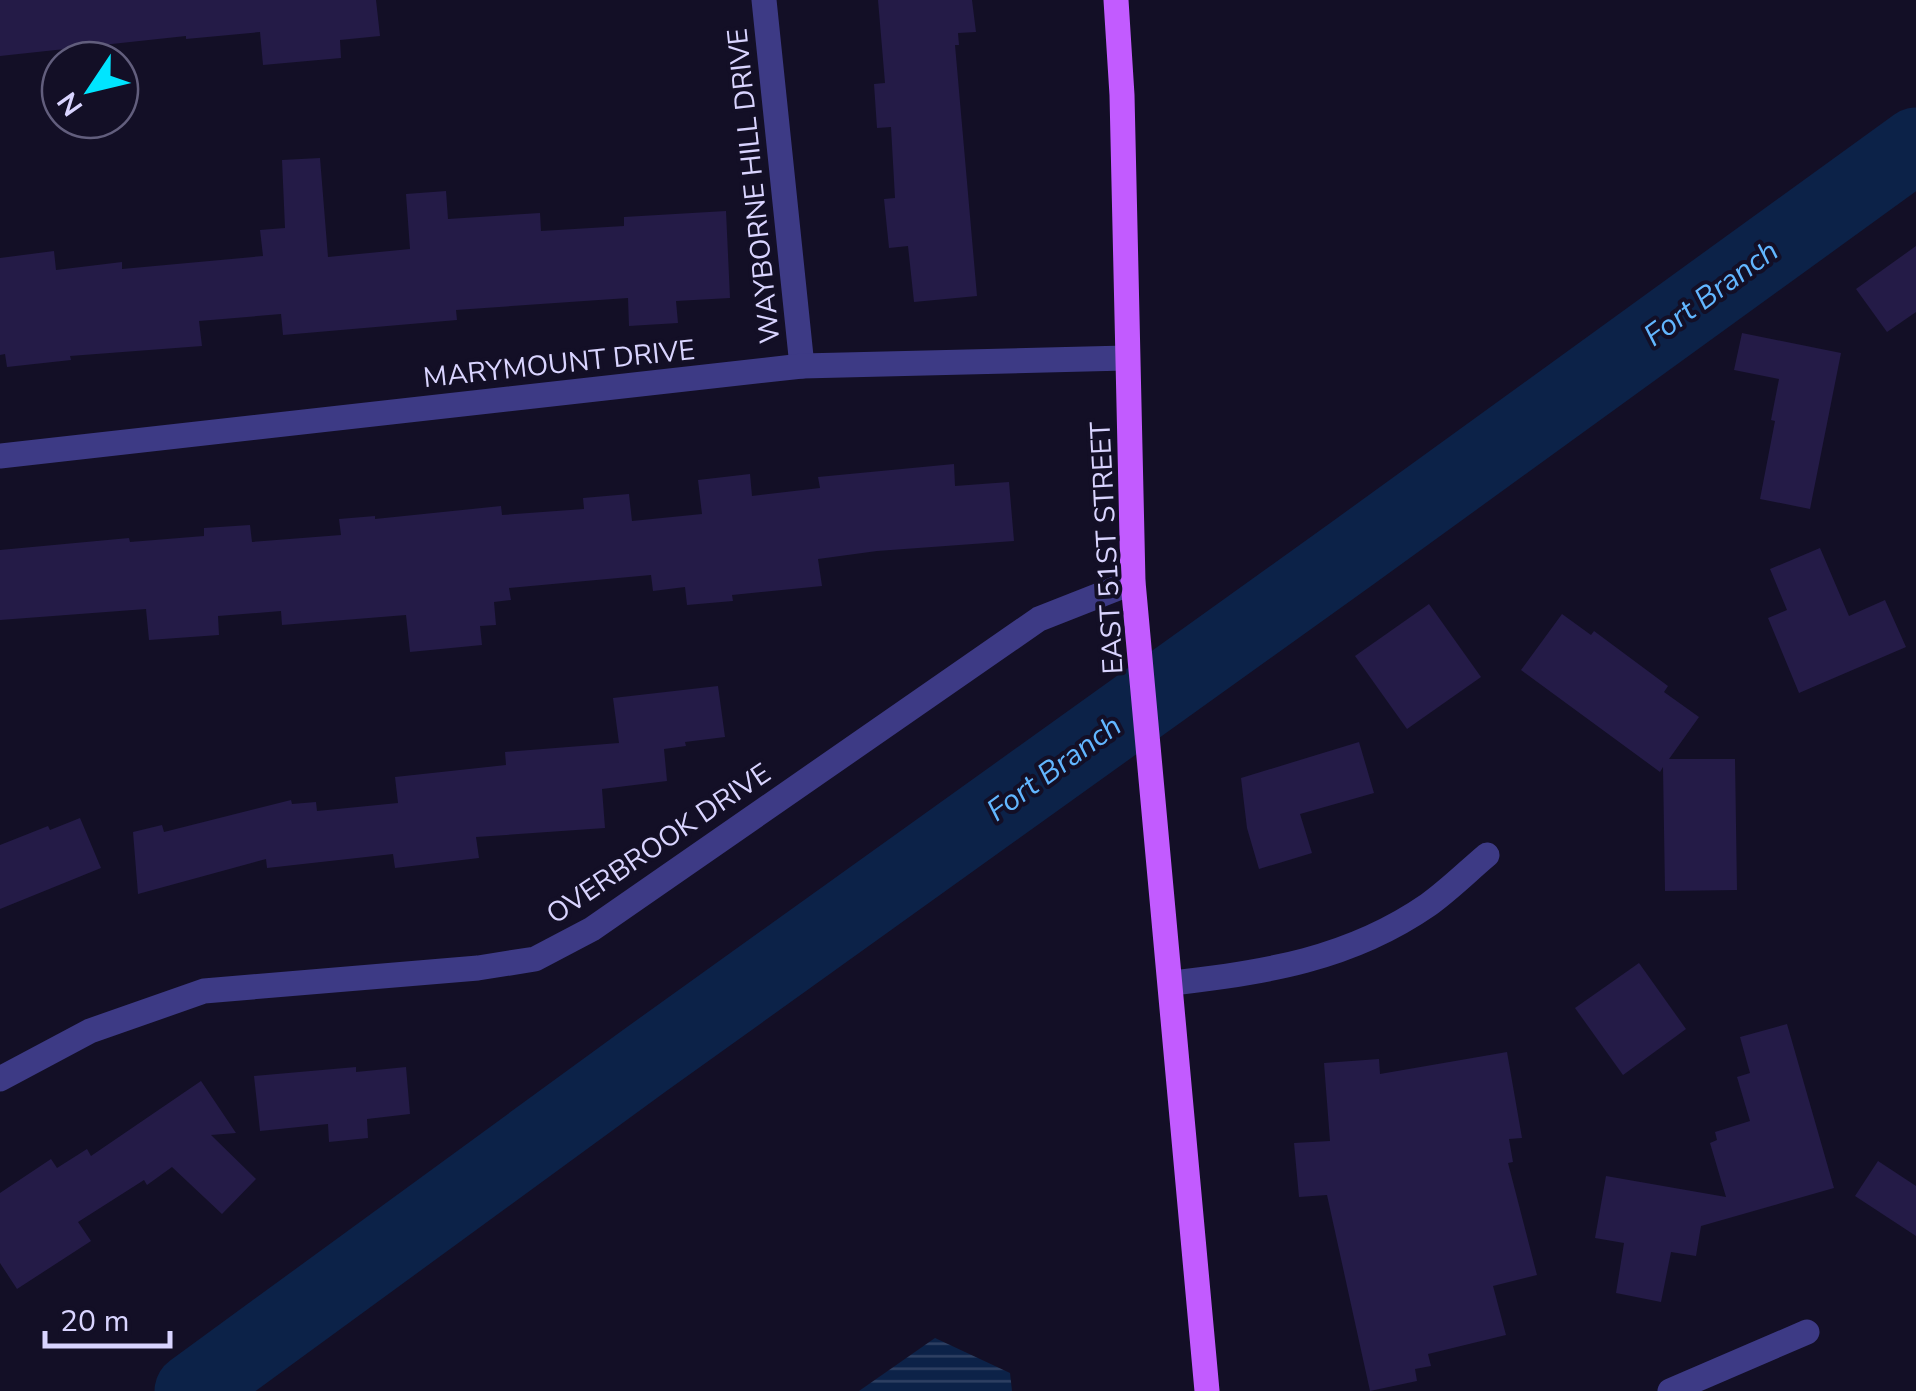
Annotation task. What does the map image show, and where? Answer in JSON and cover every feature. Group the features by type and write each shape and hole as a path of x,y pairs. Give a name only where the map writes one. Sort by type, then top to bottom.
{"main road":[{"name":"EAST 51ST STREET","path":"1116,0 1122,95 1133,582 1207,1391"}],"street":[{"name":"WAYBORNE HILL DRIVE","path":"764,0 802,366"},
{"name":"MARYMOUNT DRIVE","path":"0,456 802,366 1126,358"},
{"name":"OVERBROOK DRIVE","path":"0,1078 90,1031 204,992 478,968 534,959 592,929 1039,620 1133,582"},
{"path":"1171,983 1257,974 1320,959 1372,938 1429,904 1487,854"},
{"path":"1670,1391 1807,1332"}],"water":[{"path":"935,1338 1010,1373 1012,1391 859,1391"}],"building":[{"path":"0,0 376,0 380,36 340,40 341,58 263,65 260,32 140,41 40,40 40,52 0,56"},
{"path":"878,0 972,0 976,32 958,33 959,45 955,45 977,296 914,302 908,246 889,248 884,199 895,198 891,127 877,128 874,84 885,83"},
{"path":"320,158 328,257 410,249 406,194 446,191 448,219 540,213 541,231 624,226 624,217 726,211 730,298 676,301 678,323 629,326 628,298 456,310 457,320 283,335 281,314 199,321 202,346 70,356 71,360 7,367 5,354 0,355 0,258 54,251 56,270 122,262 122,269 263,256 260,230 285,228 282,160"},
{"path":"1916,246 1916,312 1887,332 1856,289"},
{"path":"1742,333 1841,353 1810,509 1760,499 1779,379 1734,370"},
{"path":"954,464 955,486 1009,482 1014,541 818,559 822,586 732,595 733,601 687,605 685,587 653,591 651,575 509,588 511,600 494,602 496,625 480,626 482,645 410,652 406,615 282,625 281,611 218,616 219,635 149,640 146,609 0,620 0,550 129,538 130,542 204,536 204,528 250,525 252,542 341,535 339,519 501,506 502,515 584,509 583,498 629,494 632,521 702,514 698,480 750,474 752,496 820,488 818,477"},
{"path":"1820,548 1849,616 1885,600 1906,647 1799,693 1768,618 1787,610 1770,569"},
{"path":"1429,604 1481,677 1407,729 1355,656"},
{"path":"1562,614 1591,635 1594,631 1668,686 1664,692 1699,717 1669,759 1735,759 1737,890 1665,891 1663,767 1660,772 1521,670"},
{"path":"718,686 725,737 664,749 667,781 602,789 605,828 476,837 479,858 395,868 393,854 267,868 266,859 138,894 133,832 162,825 164,832 291,800 292,804 316,802 317,811 398,803 395,777 506,765 505,752 619,743 613,698"},
{"path":"1359,742 1374,793 1300,814 1312,853 1259,869 1247,828 1241,778"},
{"path":"80,818 101,868 0,909 0,845"},
{"path":"1639,963 1686,1029 1623,1075 1575,1008"},
{"path":"1787,1024 1834,1188 1701,1226 1696,1256 1671,1252 1661,1302 1616,1293 1624,1243 1595,1238 1606,1176 1726,1197 1710,1143 1717,1140 1715,1132 1750,1121 1737,1077 1750,1073 1740,1037"},
{"path":"1507,1052 1522,1138 1509,1139 1513,1162 1508,1163 1537,1275 1493,1286 1506,1335 1428,1354 1431,1366 1415,1369 1417,1381 1370,1391 1327,1195 1299,1197 1294,1143 1330,1141 1324,1063 1379,1059 1380,1074"},
{"path":"356,1067 356,1072 406,1067 410,1114 367,1119 368,1138 329,1142 328,1124 260,1131 254,1076"},
{"path":"201,1081 236,1133 211,1135 256,1179 222,1214 172,1167 78,1222 91,1241 17,1289 0,1263 0,1193 51,1159 57,1168 87,1149 91,1156"},
{"path":"1878,1161 1916,1186 1916,1236 1855,1196"}],"waterway":[{"name":"Fort Branch","path":"192,1391 1916,145"}]}
